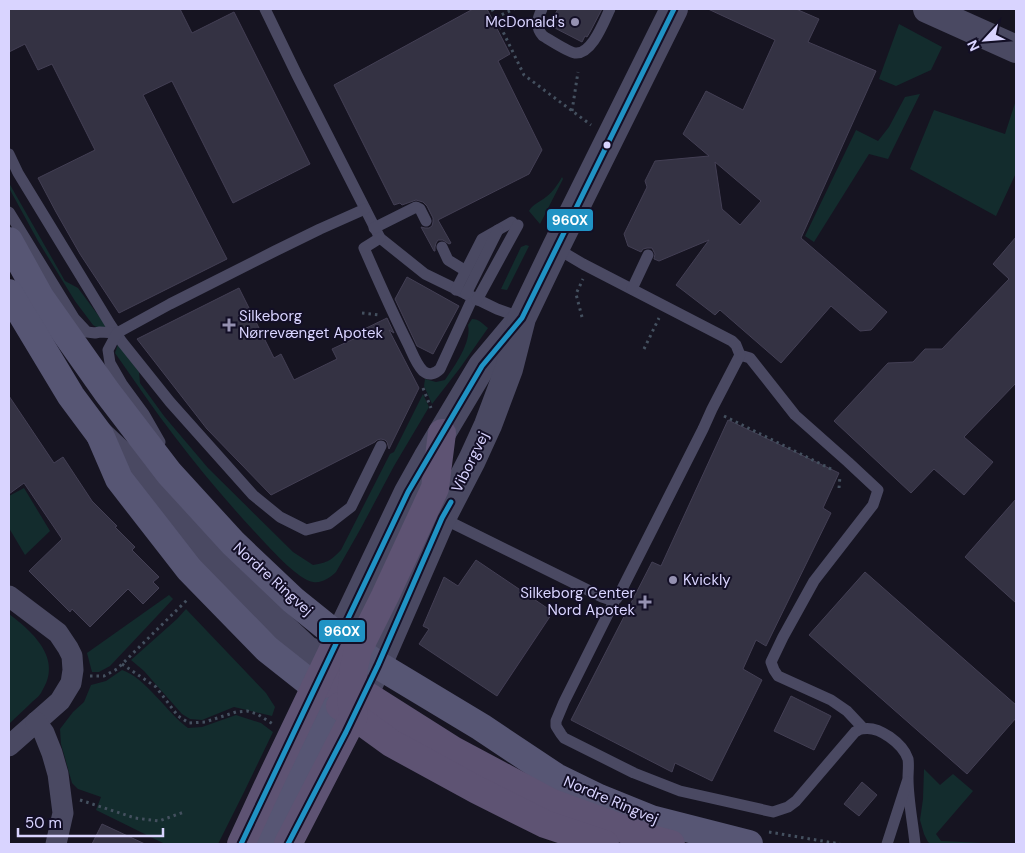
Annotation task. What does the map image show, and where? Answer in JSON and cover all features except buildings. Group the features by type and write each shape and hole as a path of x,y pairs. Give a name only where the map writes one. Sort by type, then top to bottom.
{"main road":[{"name":"Nordre Ringvej","path":"9,241 40,296 107,392 169,473 240,550 293,600 391,743 477,790 545,824 605,844"},
{"name":"Nordre Ringvej","path":"9,293 72,396 100,435 119,479 189,570 267,649 346,676 481,728 556,777 591,794 651,818 749,844"},
{"name":"Viborgvej","path":"241,844 291,738 346,676"},
{"name":"Viborgvej","path":"288,844 346,676"},
{"path":"263,844 346,676 453,750 552,803 648,838 671,844"}],"street":[{"name":"Viborgvej","path":"346,676 442,518 472,460 488,425 509,369 522,318 674,9"},
{"path":"927,9 1015,44"},
{"name":"Viborgvej","path":"346,676 408,492 482,366 522,318"},
{"path":"9,596 58,633 68,648 72,666 72,683 60,702 9,746"},
{"path":"36,722 44,733 58,774 63,813 56,844"}],"lane":[{"path":"265,9 377,233 425,274 497,309 522,318"},
{"path":"542,9 537,18 540,32 543,36 574,53 581,52 591,46 610,9"},
{"path":"9,154 24,182 122,342 170,402 253,495 280,517 306,530 329,524 351,507 382,446"},
{"path":"426,221 420,209 416,207 377,233 364,248 404,336 420,366 424,372 432,374 440,369 468,295 498,230"},
{"path":"169,473 162,445 110,363 108,350 118,334 170,304 320,229 365,209"},
{"path":"9,212 74,318 87,332 118,334"},
{"path":"515,224 468,295 466,271 482,239 498,230 515,224"},
{"path":"442,247 448,260 466,271"},
{"path":"556,247 583,264 732,341 740,355 619,595 614,601 564,702 556,720 556,726 564,738 634,773 680,790 773,812 796,802 855,732 863,728 873,729 887,735 899,745 907,757 909,771 888,844"},
{"path":"632,289 648,255"},
{"path":"740,355 750,358 795,415 878,490 873,505 814,581 771,662 778,676 806,687 831,700 847,711 863,728"},
{"path":"442,518 602,597 614,601"},
{"path":"908,778 915,844"}],"path":[{"path":"492,9 524,75 610,139"},
{"path":"497,19 500,15 514,9"},
{"path":"572,111 578,72"},
{"path":"580,285 576,294 582,318"},
{"path":"644,349 657,324"},
{"path":"712,408 726,417 841,474 839,488"},
{"path":"72,666 104,676 111,674 187,600"},
{"path":"122,664 156,687 178,716 189,723 205,722 236,712 247,711 257,714 291,738"},
{"path":"61,794 135,818 159,821 184,812"}],"green space":[{"path":"899,24 942,47 931,70 896,86 879,79"},
{"path":"920,94 888,159 869,154 814,242 805,236 856,130 878,141 889,127 905,97"},
{"path":"1016,100 1016,173 996,216 910,169 934,110 1005,134"},
{"path":"562,177 563,179 540,224 529,211 551,193"},
{"path":"9,183 65,281 78,288 107,327 98,328 93,325 75,301 38,241 9,188"},
{"path":"529,246 507,290 501,289 521,247"},
{"path":"472,319 479,321 488,328 432,404 424,386 425,379 436,382 445,380 465,346 469,332 468,325"},
{"path":"118,344 139,372 140,383 164,416 208,468 293,552 313,565 329,560 341,550 423,394 429,407 394,466 336,572 329,578 313,582 301,576 281,560 208,478 167,427 115,353"},
{"path":"24,488 50,531 25,555 9,528 9,496"},
{"path":"169,595 173,599 110,666 99,672 92,672 87,653"},
{"path":"186,609 266,693 275,707 272,716 234,707 202,720 190,719 182,714 144,671 131,660"},
{"path":"9,614 36,638 47,657 49,668 48,679 40,694 9,724"},
{"path":"122,670 139,680 188,728 202,727 236,715 261,723 273,732 218,844 165,844 96,810 101,797 78,789 72,783 61,744 60,729 73,712 84,702 91,685 106,681"},
{"path":"924,769 940,785 953,774 973,791 936,834 941,841 1003,844 931,844 928,842 920,820"}],"transit line":[{"name":"960X","path":"241,844 408,492 482,366 522,318 674,9"},
{"name":"960X","path":"288,844 346,732 378,665 442,518 451,502"}],"place":[{"name":"McDonald's","path":"575,22"},
{"name":"Silkeborg Nørrevænget Apotek","path":"229,325"},
{"name":"Kvickly","path":"673,580"},
{"name":"Silkeborg Center Nord Apotek","path":"645,602"}]}
